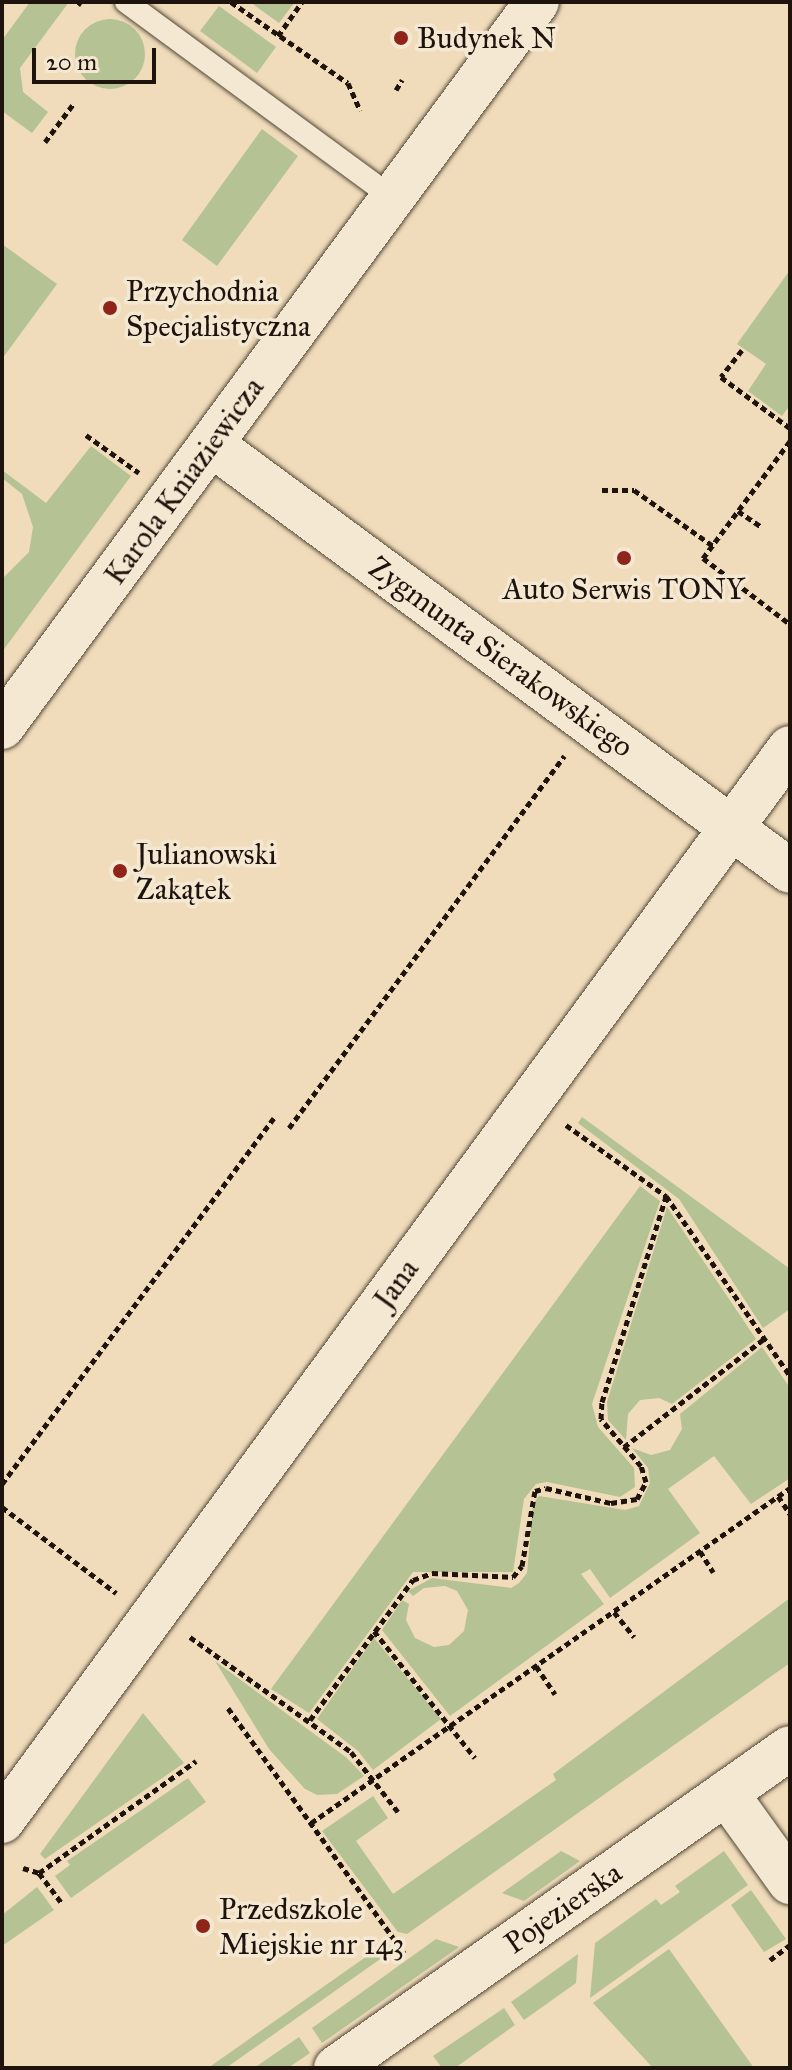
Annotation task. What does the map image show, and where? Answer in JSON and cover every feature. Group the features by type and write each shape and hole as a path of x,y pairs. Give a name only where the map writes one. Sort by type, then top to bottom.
{"street":[{"name":"Karola Kniaziewicza","path":"2,727 537,2"},
{"name":"Zygmunta Sierakowskiego","path":"211,444 790,871"},
{"name":"Jana","path":"2,1821 790,748"},
{"name":"Pojezierska","path":"336,2068 790,1748"},
{"path":"726,1793 790,1882"}],"lane":[{"path":"135,5 393,198"}],"path":[{"path":"231,2 348,83 360,110"},
{"path":"278,36 302,2"},
{"path":"396,90 402,80"},
{"path":"45,142 74,103"},
{"path":"742,350 721,377 790,428"},
{"path":"86,435 144,476"},
{"path":"790,441 703,558 790,624"},
{"path":"602,490 634,490 713,546"},
{"path":"738,511 760,526"},
{"path":"289,1128 565,753"},
{"path":"2,1484 274,1118"},
{"path":"566,1125 666,1196 790,1376"},
{"path":"310,1720 413,1580 432,1573 513,1577 522,1566 535,1491 546,1488 611,1503 637,1499 646,1482 641,1466 601,1419 602,1402 666,1196"},
{"path":"624,1447 765,1338"},
{"path":"311,1823 790,1488"},
{"path":"778,1496 790,1514"},
{"path":"2,1507 112,1588"},
{"path":"700,1551 713,1572"},
{"path":"614,1612 634,1637"},
{"path":"374,1631 452,1725 475,1758"},
{"path":"190,1637 351,1752 398,1812"},
{"path":"536,1666 555,1694"},
{"path":"228,1708 404,1953"},
{"path":"39,1873 196,1761"},
{"path":"23,1868 39,1873 62,1903"},
{"path":"770,1960 790,1945"}],"green space":[{"path":"30,2 69,2 20,68 23,92 48,112 32,133 2,111 2,40"},
{"path":"250,2 295,2 279,23"},
{"path":"219,6 276,47 257,73 200,31"},
{"path":"103,19 117,19 139,34 145,54 143,67 135,79 117,89 103,89 81,74 75,61 75,47 90,25"},
{"path":"262,129 298,156 217,266 182,240"},
{"path":"2,244 57,284 2,359"},
{"path":"790,270 790,405 782,416 748,391 766,364 737,344"},
{"path":"91,446 131,476 2,652 2,579 29,552 33,527 22,494 2,478 2,470 46,503"},
{"path":"582,1117 790,1269 790,1309 763,1328 679,1199 578,1123"},
{"path":"640,1186 660,1201 592,1404 598,1427 634,1468 635,1487 620,1497 547,1482 536,1484 524,1499 513,1572 413,1572 309,1713 271,1689"},
{"path":"667,1207 756,1339 672,1404 659,1398 640,1400 628,1414 626,1440 608,1420 607,1402"},
{"path":"762,1347 790,1388 790,1478 751,1504 714,1456 668,1489 700,1533 610,1598 590,1569 581,1574 604,1604 450,1716 382,1630 402,1600 409,1604 406,1620 415,1638 434,1647 449,1645 464,1631 468,1610 457,1591 445,1586 424,1588 413,1596 408,1591 432,1578 511,1588 519,1583 527,1573 533,1504 539,1496 625,1510 639,1506 650,1483 648,1468 632,1448 651,1455 670,1450 682,1429 680,1414"},
{"path":"790,1598 790,1663 407,1934 398,1932 322,1831 373,1796 388,1818 356,1841 393,1894 556,1780 553,1774"},
{"path":"374,1638 441,1719 373,1770 358,1751 317,1719"},
{"path":"215,1661 347,1758 364,1776 337,1794 317,1795 305,1789 269,1749"},
{"path":"143,1713 184,1763 45,1859 40,1854"},
{"path":"188,1778 206,1802 71,1898 55,1876 70,1865 67,1861"},
{"path":"561,1851 580,1861 524,1901 502,1893"},
{"path":"724,1851 748,1885 590,1998 595,1943 656,1899 661,1905 680,1892 675,1886"},
{"path":"37,1887 54,1910 2,1946 2,1915"},
{"path":"751,1890 786,1939 764,1952 731,1905"},
{"path":"436,1939 459,1947 322,2043 312,2028"},
{"path":"387,1942 393,1950 226,2068 208,2068"},
{"path":"669,1949 754,2068 653,2068 593,2003"},
{"path":"578,1954 576,1983 524,2020 511,2002"},
{"path":"504,2008 515,2025 455,2068 442,2068 433,2056"},
{"path":"299,2037 310,2053 288,2068 254,2068"}],"place":[{"name":"Budynek N","path":"401,38"},
{"name":"Przychodnia Specjalistyczna","path":"110,308"},
{"name":"Auto Serwis TONY","path":"624,558"},
{"name":"Julianowski Zakątek","path":"120,871"},
{"name":"Przedszkole Miejskie nr 143","path":"203,1926"}]}
